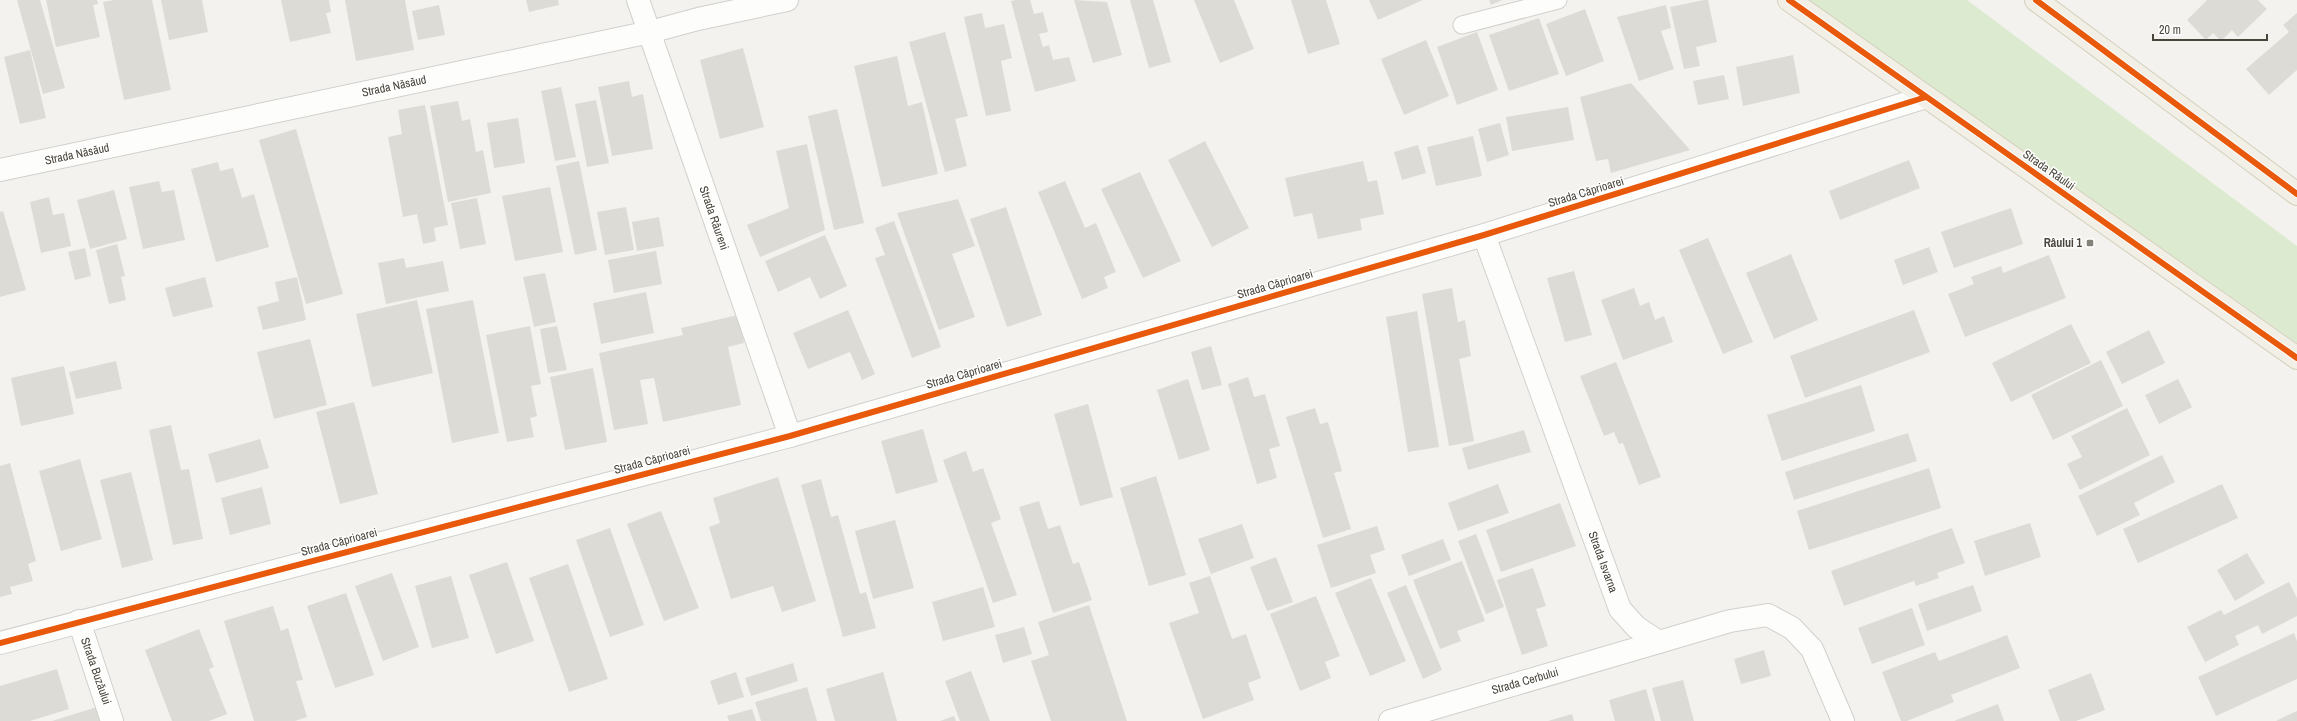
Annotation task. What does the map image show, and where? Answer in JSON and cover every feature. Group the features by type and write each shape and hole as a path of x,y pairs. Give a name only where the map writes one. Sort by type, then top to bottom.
{"main road":[{"name":"Strada Râului","path":"1789,0 2297,358"},
{"path":"2036,0 2297,194"}],"street":[{"name":"Strada Râureni","path":"638,0 790,436"},
{"name":"Strada Năsăud","path":"0,170 650,32 698,19 787,0"},
{"name":"Strada Căprioarei","path":"0,643 79,621 790,436 1484,235 1926,97"},
{"name":"Strada Isvarna","path":"1484,235 1620,609 1636,628 1659,642"},
{"path":"1659,642 1730,621 1768,615 1792,628 1812,649 1844,721"},
{"name":"Strada Buzăului","path":"79,621 112,721"},
{"name":"Strada Cerbului","path":"1390,721 1659,642"}],"lane":[{"path":"1462,25 1558,0"}],"green space":[{"path":"1808,0 1967,0 2297,246 2297,343"}],"building":[{"path":"17,0 40,0 65,88 43,94"},
{"path":"46,0 97,0 98,4 93,5 100,37 56,47"},
{"path":"114,0 152,0 171,90 124,100 103,2"},
{"path":"161,0 202,0 208,32 169,40"},
{"path":"281,0 329,0 331,12 326,13 331,33 290,42"},
{"path":"345,0 405,0 414,50 356,61"},
{"path":"526,0 558,0 559,5 529,12"},
{"path":"1030,0 1034,14 1043,12 1048,32 1039,34 1043,47 1049,45 1053,60 1069,57 1076,81 1035,92 1011,1"},
{"path":"1074,0 1107,2 1122,55 1093,63"},
{"path":"1130,0 1153,0 1171,62 1149,68"},
{"path":"1194,0 1234,0 1254,49 1220,63"},
{"path":"1291,0 1326,0 1340,44 1308,54"},
{"path":"1369,0 1423,0 1378,20"},
{"path":"1489,0 1502,0 1491,5"},
{"path":"1708,0 1717,42 1696,47 1700,66 1684,69 1670,7"},
{"path":"2207,0 2258,0 2267,9 2238,37 2232,30 2221,41 2213,33 2206,40 2187,20"},
{"path":"439,5 445,35 418,40 412,11"},
{"path":"1666,5 1671,28 1661,31 1674,69 1639,81 1617,17"},
{"path":"1585,9 1604,61 1566,76 1546,24"},
{"path":"982,13 985,28 1004,24 1012,58 1001,61 1011,111 986,116 964,17"},
{"path":"2297,13 2297,70 2269,95 2246,69 2289,32 2283,25"},
{"path":"1539,18 1559,74 1509,91 1489,35"},
{"path":"945,32 968,116 955,119 967,166 945,172 909,42"},
{"path":"1477,32 1498,90 1457,105 1437,47"},
{"path":"1426,40 1449,96 1404,115 1381,59"},
{"path":"743,48 764,127 720,139 700,60"},
{"path":"30,50 46,118 20,124 4,57"},
{"path":"1793,55 1800,93 1743,106 1736,67"},
{"path":"897,56 908,106 922,102 938,174 882,187 854,66"},
{"path":"1724,75 1729,99 1698,105 1693,81"},
{"path":"629,81 632,97 643,94 653,149 612,156 598,87"},
{"path":"1631,83 1690,150 1611,173 1608,159 1596,161 1580,97"},
{"path":"561,87 576,157 555,161 541,91"},
{"path":"596,100 609,163 587,167 575,104"},
{"path":"458,101 462,121 470,119 476,152 483,150 491,193 448,202 430,106"},
{"path":"425,105 448,225 434,228 436,241 423,244 417,214 403,217 388,137 402,134 398,110"},
{"path":"1568,107 1574,140 1512,151 1506,117"},
{"path":"837,109 864,223 834,230 808,116"},
{"path":"518,118 525,163 494,168 487,123"},
{"path":"1500,123 1509,155 1487,162 1478,129"},
{"path":"296,129 343,294 306,304 259,140"},
{"path":"1473,136 1482,176 1436,186 1427,147"},
{"path":"1205,141 1249,228 1212,247 1168,160"},
{"path":"807,144 825,230 760,257 747,225 789,208 776,151"},
{"path":"1418,145 1426,173 1402,180 1394,152"},
{"path":"1909,160 1920,188 1840,220 1829,191"},
{"path":"579,161 597,250 575,255 556,166"},
{"path":"1363,161 1368,182 1377,180 1384,214 1360,219 1362,230 1318,239 1312,213 1294,217 1285,178"},
{"path":"218,162 220,171 233,168 242,198 254,194 269,247 216,262 191,169"},
{"path":"1140,172 1181,261 1143,278 1101,189"},
{"path":"159,181 162,192 174,190 185,240 143,249 129,187"},
{"path":"1065,181 1085,228 1096,223 1116,272 1104,277 1108,288 1082,299 1038,192"},
{"path":"550,187 563,252 515,261 502,196"},
{"path":"114,190 127,239 90,249 77,200"},
{"path":"49,197 53,215 64,213 71,246 41,253 30,202"},
{"path":"477,198 486,244 460,249 451,203"},
{"path":"958,199 975,246 952,254 975,317 939,330 897,213"},
{"path":"626,207 634,250 605,255 597,212"},
{"path":"1006,207 1042,315 1007,327 970,219"},
{"path":"2011,208 2023,244 1954,268 1941,232"},
{"path":"3,211 26,290 0,297 0,212"},
{"path":"659,217 664,246 637,251 632,222"},
{"path":"894,221 941,347 912,358 875,258 885,255 875,228"},
{"path":"825,235 847,286 820,299 810,277 778,292 765,261"},
{"path":"1708,238 1753,342 1723,354 1679,250"},
{"path":"117,244 125,276 121,277 126,300 109,304 96,250"},
{"path":"1929,247 1938,272 1903,285 1894,260"},
{"path":"85,248 91,276 75,280 68,252"},
{"path":"656,251 662,284 614,293 608,260"},
{"path":"1791,254 1818,320 1774,339 1746,273"},
{"path":"2049,255 2066,298 1965,337 1948,294 1974,284 1971,277 2001,266 2003,273"},
{"path":"404,258 406,268 443,261 449,291 386,304 378,263"},
{"path":"1574,271 1592,335 1565,342 1547,278"},
{"path":"545,273 556,322 534,327 523,277"},
{"path":"205,277 213,307 173,317 165,288"},
{"path":"297,277 306,320 263,330 257,307 279,301 275,282"},
{"path":"1452,288 1458,322 1465,320 1471,356 1459,359 1474,441 1449,446 1422,294"},
{"path":"1634,288 1640,306 1649,302 1655,320 1664,316 1673,342 1623,360 1601,300"},
{"path":"646,292 654,333 601,344 593,303"},
{"path":"417,300 433,373 372,387 356,314"},
{"path":"473,300 499,433 452,443 426,309"},
{"path":"848,310 875,374 862,380 850,352 808,369 793,333"},
{"path":"1914,310 1930,352 1805,398 1790,356"},
{"path":"1417,311 1439,447 1408,452 1386,317"},
{"path":"738,315 744,343 728,347 741,405 663,422 654,378 640,380 648,424 614,430 599,353 683,335 681,328"},
{"path":"2071,324 2091,363 2011,402 1992,363"},
{"path":"530,326 541,384 531,386 537,416 530,418 534,437 507,442 486,335"},
{"path":"557,326 567,370 548,373 540,329"},
{"path":"2149,330 2165,363 2122,384 2106,352"},
{"path":"310,339 327,405 274,419 257,352"},
{"path":"1211,346 1222,385 1202,390 1191,352"},
{"path":"2101,360 2123,406 2053,440 2031,395"},
{"path":"116,361 122,389 76,399 69,372"},
{"path":"1616,362 1661,477 1639,485 1623,443 1619,444 1614,432 1604,436 1580,376"},
{"path":"64,366 74,414 21,426 11,378"},
{"path":"593,368 607,442 565,450 550,377"},
{"path":"1248,377 1254,397 1265,394 1280,446 1269,449 1277,478 1257,484 1228,384"},
{"path":"1188,379 1210,450 1179,460 1157,390"},
{"path":"2178,379 2192,407 2159,424 2145,395"},
{"path":"1861,385 1875,431 1782,461 1767,415"},
{"path":"354,402 378,494 340,504 316,412"},
{"path":"1088,404 1113,497 1080,506 1054,414"},
{"path":"1315,408 1320,424 1328,422 1342,471 1334,473 1351,529 1323,538 1286,417"},
{"path":"2127,408 2150,455 2080,490 2067,464 2082,457 2071,436"},
{"path":"171,425 181,470 189,469 203,539 173,545 149,430"},
{"path":"923,429 938,482 896,494 881,441"},
{"path":"1524,430 1531,452 1468,470 1462,448"},
{"path":"1908,433 1917,461 1794,500 1785,472"},
{"path":"260,439 269,468 216,483 208,454"},
{"path":"966,451 973,472 983,468 1001,519 991,523 1017,595 993,603 943,460"},
{"path":"2162,455 2175,482 2134,503 2140,515 2097,536 2078,496"},
{"path":"80,459 102,539 61,551 39,471"},
{"path":"10,463 36,561 28,564 33,581 10,587 12,594 0,597 0,466"},
{"path":"1929,468 1941,508 1809,550 1797,511"},
{"path":"131,472 153,560 122,568 100,480"},
{"path":"1156,476 1186,575 1149,586 1120,488"},
{"path":"778,477 816,601 782,612 773,586 731,599 709,527 720,523 713,498"},
{"path":"821,479 831,517 838,515 860,594 866,592 876,628 843,637 801,485"},
{"path":"1498,484 1509,513 1458,531 1448,503"},
{"path":"2222,484 2238,518 2138,563 2123,529"},
{"path":"262,487 271,524 230,535 221,498"},
{"path":"1039,501 1048,529 1060,525 1073,564 1079,562 1092,600 1053,613 1019,507"},
{"path":"1560,503 1576,546 1501,572 1486,530"},
{"path":"661,511 699,608 664,621 627,524"},
{"path":"895,520 914,588 873,599 855,531"},
{"path":"2030,523 2041,557 1985,576 1974,541"},
{"path":"1242,524 1254,558 1211,574 1198,539"},
{"path":"1377,526 1385,550 1370,555 1376,573 1331,588 1317,545"},
{"path":"610,528 644,625 610,637 576,540"},
{"path":"1952,528 1965,563 1937,573 1939,578 1916,586 1914,581 1844,606 1831,571"},
{"path":"1476,534 1504,607 1486,614 1458,541"},
{"path":"1443,539 1451,560 1409,576 1401,555"},
{"path":"2247,553 2265,583 2235,601 2217,570"},
{"path":"1276,557 1293,602 1267,611 1250,567"},
{"path":"1462,561 1485,621 1457,631 1461,641 1440,649 1413,580"},
{"path":"507,562 534,641 496,654 469,575"},
{"path":"568,564 608,679 569,692 529,578"},
{"path":"1533,568 1546,606 1536,609 1548,646 1522,655 1497,580"},
{"path":"392,573 419,647 383,661 355,586"},
{"path":"451,576 469,638 432,648 415,586"},
{"path":"1210,576 1232,639 1246,634 1261,678 1248,683 1254,700 1203,719 1169,623 1199,613 1189,583"},
{"path":"1371,578 1406,661 1370,676 1335,593"},
{"path":"2289,582 2297,598 2297,616 2262,634 2258,625 2235,636 2239,645 2205,662 2187,627 2221,610 2224,615"},
{"path":"1406,585 1442,670 1423,679 1387,593"},
{"path":"1973,585 1982,611 1927,631 1918,604"},
{"path":"983,587 995,627 943,641 932,602"},
{"path":"346,593 374,675 335,688 307,606"},
{"path":"1316,596 1340,656 1325,662 1331,678 1300,691 1270,614"},
{"path":"1089,605 1127,721 1051,721 1031,661 1049,655 1038,622"},
{"path":"273,606 281,631 288,628 303,680 296,681 307,717 295,721 254,721 224,621"},
{"path":"1912,608 1925,645 1872,664 1858,628"},
{"path":"1024,627 1032,654 1003,663 995,635"},
{"path":"199,629 214,667 209,669 227,714 209,721 172,721 145,650"},
{"path":"2294,633 2297,641 2297,679 2216,716 2198,677"},
{"path":"2007,635 2020,668 1951,695 1954,702 1907,721 1901,721 1882,672 1935,652 1939,661"},
{"path":"1764,650 1771,676 1741,684 1734,659"},
{"path":"793,663 798,681 751,696 745,678"},
{"path":"57,669 69,709 30,721 0,721 0,686"},
{"path":"971,671 990,721 960,721 945,681"},
{"path":"736,672 744,697 718,705 710,681"},
{"path":"883,672 897,721 835,721 826,689"},
{"path":"2091,673 2105,710 2076,721 2060,721 2048,690"},
{"path":"1683,680 1694,721 1661,721 1652,688"},
{"path":"807,687 817,721 761,721 755,702"},
{"path":"1646,689 1655,721 1615,721 1609,700"},
{"path":"1998,704 2004,721 1954,721"},
{"path":"97,707 101,721 52,721"},
{"path":"752,709 756,721 729,721 727,716"},
{"path":"2297,711 2297,721 2276,721 2286,716"},
{"path":"1572,714 1574,721 1548,721"},
{"path":"954,716 956,721 940,721"}],"cycle path":[{"path":"1789,0 2297,358"},
{"path":"2036,0 2297,194"},
{"path":"0,643 790,436 1484,235 1926,97"}],"place":[{"name":"Râului 1","path":"2090,243"}]}
